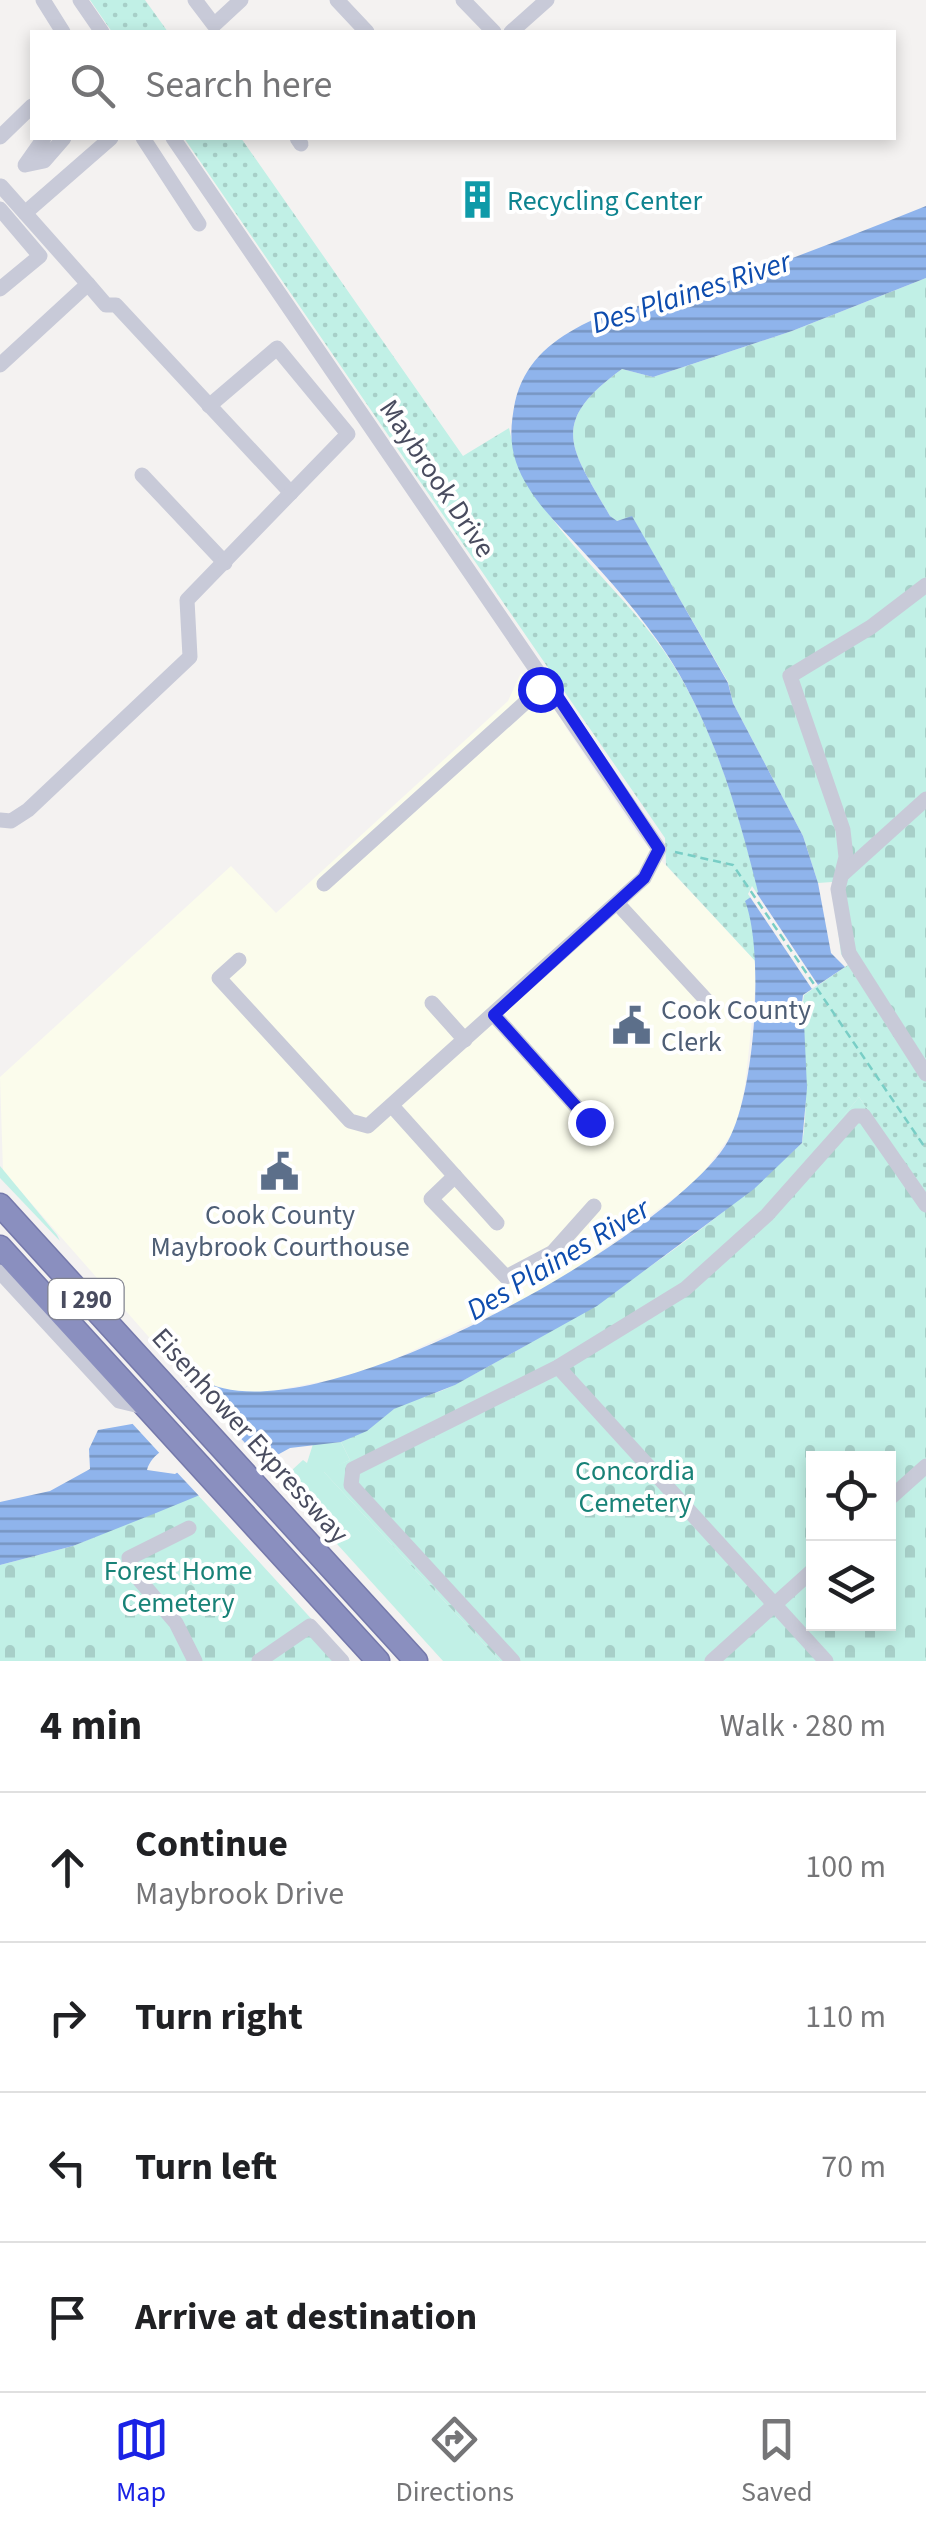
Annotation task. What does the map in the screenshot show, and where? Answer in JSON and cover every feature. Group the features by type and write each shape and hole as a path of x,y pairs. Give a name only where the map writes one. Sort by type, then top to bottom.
{"highway":[{"name":"Eisenhower Expressway","path":"0,1205 416,1661"},
{"name":"Eisenhower Expressway","path":"0,1247 378,1661"}],"street":[{"path":"43,0 62,30"},
{"path":"80,0 101,30"},
{"path":"196,0 217,29 241,0"},
{"path":"337,0 365,30"},
{"path":"463,0 492,30"},
{"path":"513,30 547,0"},
{"path":"0,136 30,108"},
{"path":"43,140 25,165 2,182 106,304 116,305 291,492"},
{"path":"25,165 44,160 62,140"},
{"path":"25,213 109,140"},
{"path":"144,140 199,224"},
{"name":"Maybrook Drive","path":"174,140 659,849"},
{"path":"0,209 40,256 0,289"},
{"path":"0,365 88,284"},
{"path":"0,820 11,821 28,810 190,657 186,600 348,434 277,348 209,406"},
{"path":"142,475 224,563"},
{"path":"924,591 790,676 844,830 844,873 838,901 849,953 926,1074"},
{"path":"324,884 548,682"},
{"path":"844,873 926,799"},
{"path":"239,960 219,978 355,1125 368,1126 618,904 652,869 659,849"},
{"path":"618,904 708,1002"},
{"path":"432,1003 466,1040"},
{"path":"494,1015 590,1122"},
{"path":"393,1107 497,1223"},
{"path":"513,1661 351,1485 350,1476 358,1466 558,1367 685,1289 767,1215 856,1116 864,1116 926,1205"},
{"path":"455,1176 430,1199 506,1277 553,1252 594,1206"},
{"path":"0,1272 119,1401 149,1409"},
{"path":"558,1367 826,1661"},
{"path":"896,1493 926,1466"},
{"path":"189,1528 130,1558 131,1570 176,1623 195,1661"},
{"path":"712,1661 806,1576"},
{"path":"260,1661 310,1626 342,1661"}],"path":[{"path":"659,849 729,862 926,1148"}],"shaded area":[{"path":"521,673 551,694 566,728 640,838 758,964 745,1086 736,1128 697,1181 555,1285 381,1365 340,1378 250,1395 213,1387 199,1378 191,1385 3,1171 0,1077 231,866 276,913 508,701"}],"green space":[{"path":"90,0 145,0 167,30 111,30"},
{"path":"185,140 242,140 463,456 509,428 520,463 537,496 656,640 704,724 735,807 759,893 746,902 755,926 758,964 666,865 665,838"},
{"path":"926,278 926,1084 841,954 832,882 818,883 803,836 733,703 728,682 632,517 616,521 610,516 585,472 573,438 583,406 622,369 653,377 792,331"},
{"path":"848,965 926,1083 926,1193 859,1097 813,1154 802,1143 804,995"},
{"name":"Concordia Cemetery","path":"859,1097 926,1193 926,1661 500,1661 323,1471 350,1460 341,1442 399,1406 449,1387 504,1358 638,1275 721,1213 802,1143 813,1153"},
{"path":"0,1166 57,1235 60,1241 0,1178"},
{"path":"341,1442 350,1460 324,1472 500,1661 443,1661 280,1481 303,1460 307,1463 313,1444"},
{"name":"Forest Home Cemetery","path":"197,1494 350,1661 0,1661 0,1565 73,1546"}],"water":[{"path":"926,206 926,278 792,331 653,377 622,369 598,388 575,422 577,455 610,516 617,521 632,516 728,683 733,703 803,836 818,883 831,953 845,967 803,995 800,1017 804,1022 807,1088 802,1143 754,1189 597,1306 455,1385 394,1409 367,1431 341,1442 290,1448 217,1488 156,1513 73,1546 0,1565 0,1502 50,1491 90,1469 89,1449 98,1430 132,1424 199,1378 248,1391 316,1384 394,1359 477,1323 559,1279 631,1231 689,1186 725,1146 744,1096 754,1026 755,954 745,901 758,892 743,835 716,752 678,672 636,613 548,513 522,476 512,439 515,402 524,376 539,356 582,325 612,313 690,294","holes":["237,1427 241,1431 175,1474 147,1470 153,1459 174,1445"]}],"pier":[{"path":"752,886 818,985 812,989 748,894"},
{"path":"191,1384 266,1466 201,1498 170,1465 175,1468 224,1436 187,1445 164,1458 129,1420"}],"place":[{"name":"Recycling Center","path":"477,200"},
{"name":"Cook County Clerk","path":"631,1025"},
{"name":"Cook County Maybrook Courthouse","path":"280,1172"}],"route":[{"path":"540,689 548,682 659,849 644,878 494,1015 590,1122"}],"water label":[{"name":"Des Plaines River","path":"691,292"},
{"name":"Des Plaines River","path":"558,1259"}]}
